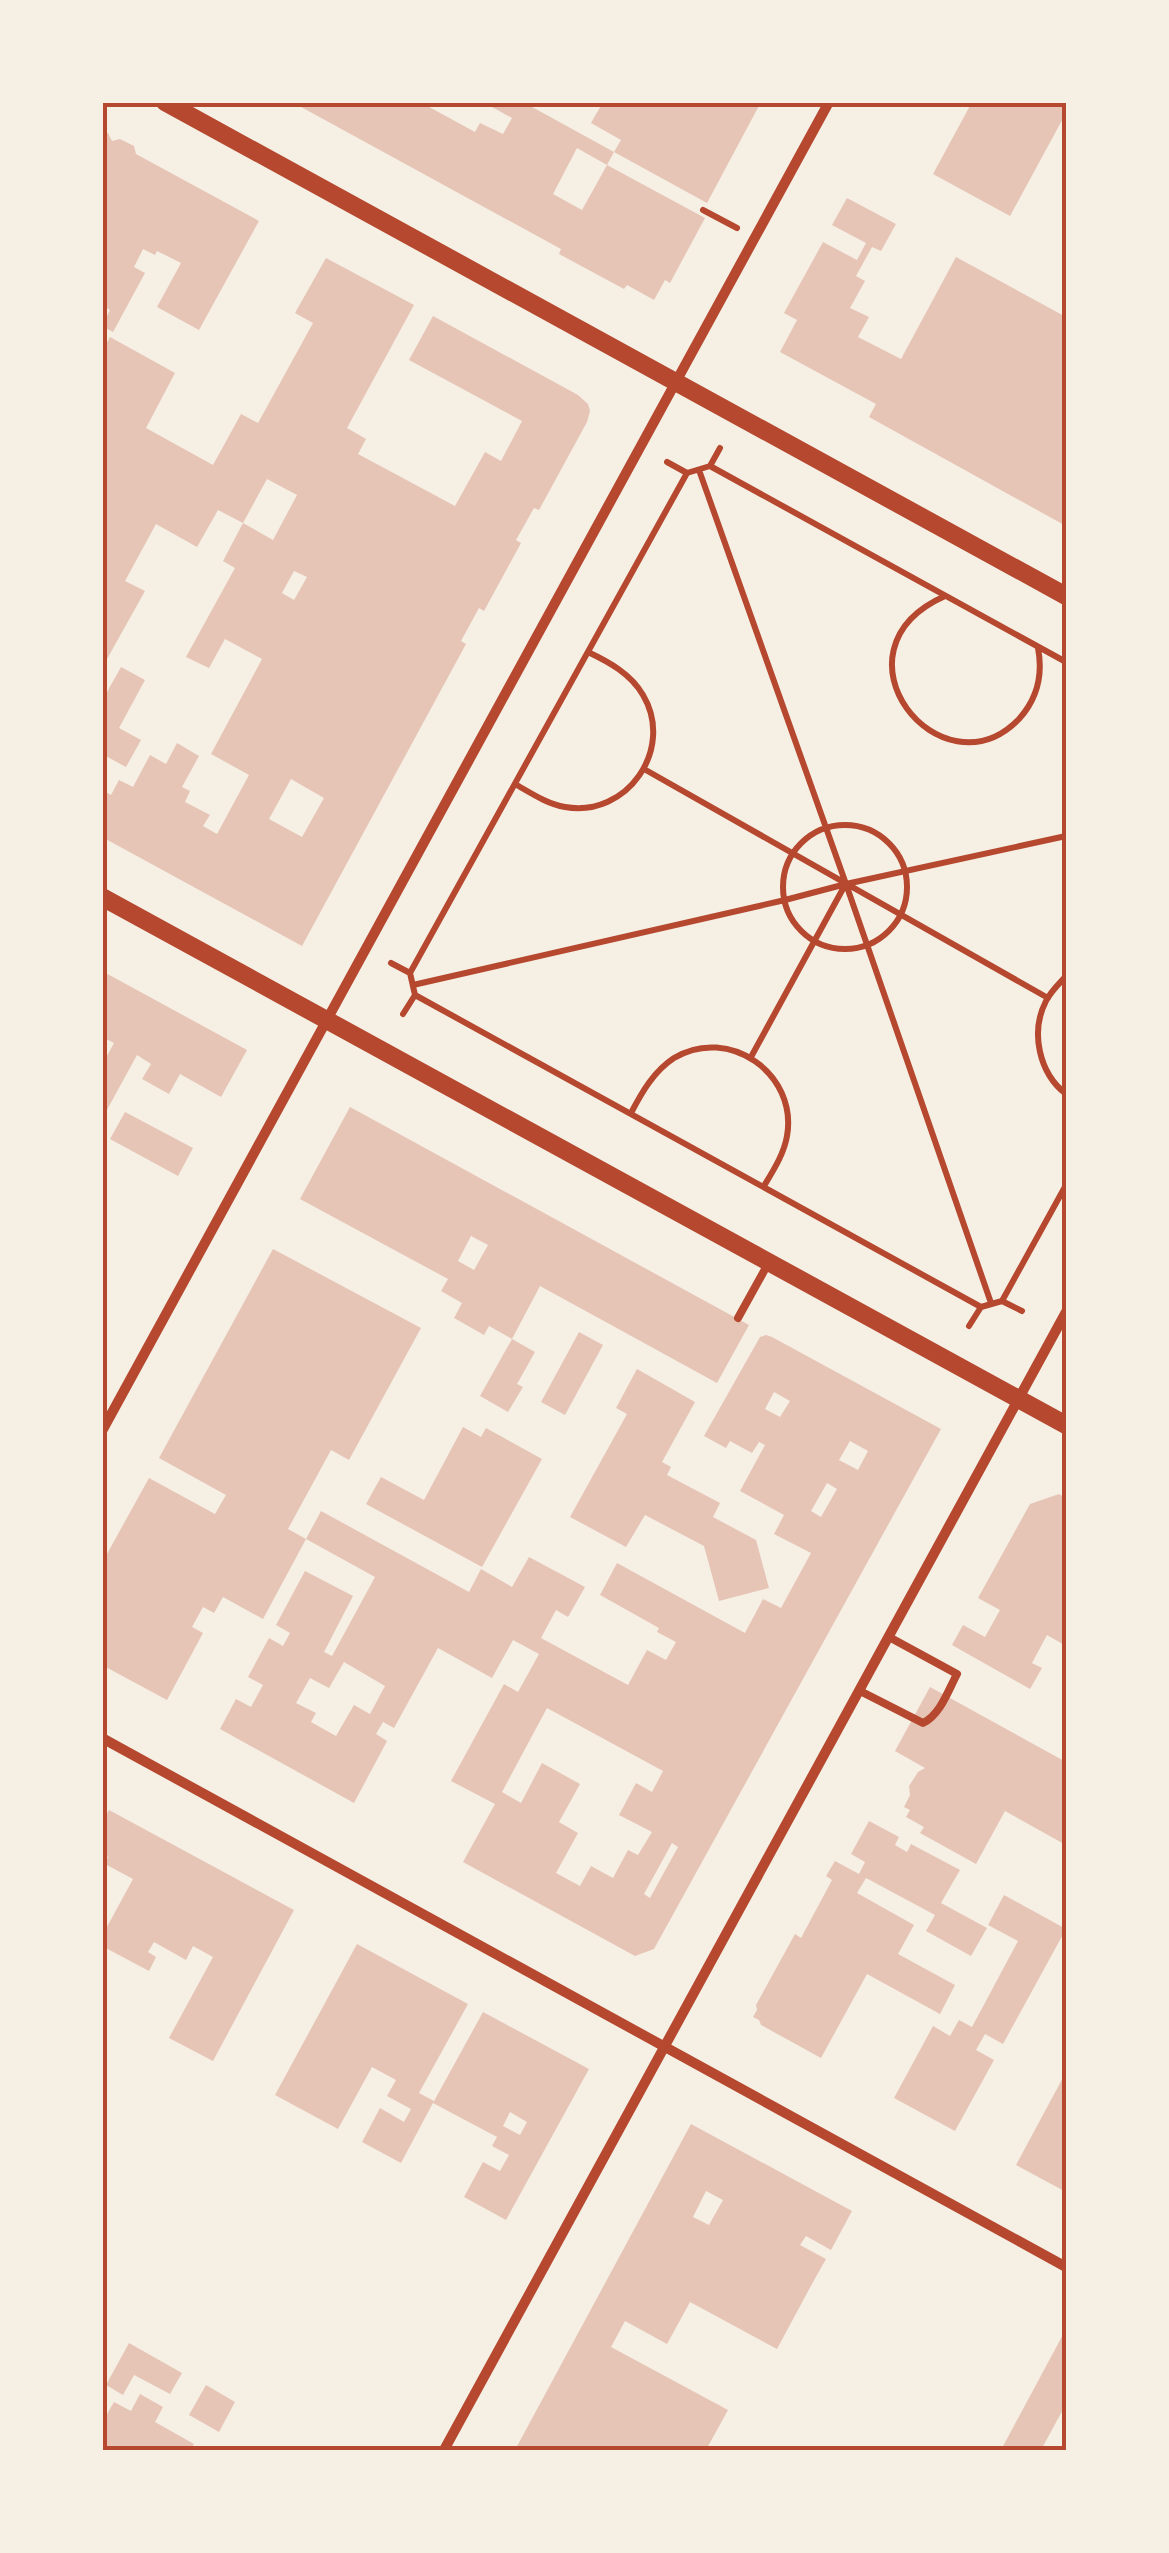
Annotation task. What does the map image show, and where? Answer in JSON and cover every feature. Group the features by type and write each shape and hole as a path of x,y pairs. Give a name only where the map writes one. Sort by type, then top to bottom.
{"street":[{"path":"164,102 1066,596"},
{"path":"102,1432 829,102"},
{"path":"102,897 1066,1425"},
{"path":"444,2450 1066,1312"},
{"path":"102,1738 1066,2267"}],"lane":[{"path":"738,1318 769,1262"},
{"path":"860,1691 923,1723 934,1716 957,1674 889,1637"}],"path":[{"path":"667,462 687,473 710,466 720,448"},
{"path":"710,466 1066,662"},
{"path":"698,470 992,1304"},
{"path":"404,1014 415,995 410,974 687,473"},
{"path":"945,596 913,616 900,633 892,670 904,708 934,734 969,741 993,736 1014,724 1035,694 1040,672 1037,646"},
{"path":"515,784 544,800 578,808 610,801 625,792 644,770 653,746 654,728 643,694 632,680 588,652"},
{"path":"644,770 1048,998"},
{"path":"860,826 876,832 900,857 906,872 908,888 901,915 890,930 866,945 831,947 814,940 791,917 785,900 785,872 792,854 825,828 860,826"},
{"path":"413,985 1066,836"},
{"path":"750,1057 846,884"},
{"path":"390,963 410,974"},
{"path":"1066,976 1048,998 1039,1021 1038,1039 1048,1073 1066,1094"},
{"path":"415,995 981,1306 1002,1301 1022,1311"},
{"path":"631,1113 648,1083 675,1058 709,1047 727,1048 750,1057 773,1076 787,1107 786,1140 764,1186"},
{"path":"1002,1301 1066,1185"},
{"path":"969,1326 981,1306"}],"building":[{"path":"292,102 420,102 475,132 480,123 503,134 512,118 483,102 523,102 614,152 607,165 705,218 670,283 665,280 654,300 627,285 624,289 559,254 561,249","holes":["577,148 607,165 582,210 553,194"]},
{"path":"603,102 761,102 707,203 614,152 621,140 591,123"},
{"path":"972,102 1066,102 1066,113 1010,216 933,174"},
{"path":"102,130 112,141 120,139 134,146 136,154 259,221 199,330 157,307 181,263 143,249 134,267 145,273 113,332 102,326 110,310 102,305"},
{"path":"847,198 896,224 881,251 872,247 856,276 865,281 850,308 869,317 858,337 901,359 956,257 1066,317 1066,526 869,417 876,404 780,352 797,320 784,313 823,242 857,260 866,243 832,225"},
{"path":"326,258 414,305 347,428 366,439 358,454 455,506 485,452 501,461 522,421 409,360 433,316 588,404 587,422 539,510 534,508 516,540 521,543 484,611 479,608 461,641 466,644 302,946 102,837 102,790 111,795 119,780 133,787 150,755 166,764 177,743 199,756 182,787 190,791 185,802 210,815 203,826 217,834 249,775 211,754 262,659 225,639 209,668 186,657 235,568 223,561 243,523 218,510 197,547 156,524 125,581 145,591 102,668 102,351 110,337 175,373 146,428 213,465 241,414 258,423 313,323 295,313","holes":["267,479 297,495 273,540 243,523","294,571 307,577 294,600 282,593","291,779 324,798 302,837 269,819"]},
{"path":"121,667 145,680 119,728 141,740 126,767 102,754 102,701"},
{"path":"102,971 247,1050 221,1097 180,1074 169,1094 142,1079 151,1064 137,1055 102,1119 102,1065 114,1043 102,1037"},
{"path":"350,1107 749,1325 717,1383 540,1286 512,1339 489,1326 484,1335 454,1318 462,1303 441,1291 448,1279 300,1199","holes":["471,1236 488,1245 474,1270 458,1261"]},
{"path":"125,1112 193,1148 178,1176 110,1139"},
{"path":"273,1249 421,1328 349,1460 331,1450 288,1529 306,1539 263,1619 223,1597 214,1613 203,1607 192,1627 203,1633 167,1700 102,1665 102,1563 149,1478 215,1514 226,1495 159,1458"},
{"path":"579,1332 603,1345 565,1415 541,1402"},
{"path":"760,1337 772,1337 941,1429 654,1949 635,1956 463,1862 495,1804 451,1781 504,1684 518,1692 539,1654 513,1640 492,1678 438,1648 394,1728 383,1722 376,1734 387,1741 354,1803 220,1729 236,1699 251,1707 263,1685 248,1677 269,1638 283,1646 290,1633 276,1625 305,1571 353,1596 324,1652 332,1656 375,1577 306,1539 321,1511 469,1592 481,1569 512,1587 529,1557 585,1587 568,1617 556,1610 541,1638 628,1685 647,1650 666,1660 676,1642 600,1595 617,1563 745,1633 763,1599 781,1608 811,1553 774,1534 784,1515 740,1491 765,1445 759,1442 752,1453 730,1441 726,1448 704,1436","holes":["774,1392 790,1401 780,1417 765,1409","850,1441 868,1451 858,1470 839,1460","827,1483 837,1489 821,1517 811,1511","344,1662 385,1686 370,1714 354,1705 336,1736 311,1722 316,1713 296,1703 310,1678 329,1688","547,1708 663,1771 652,1792 636,1783 619,1815 652,1832 638,1855 628,1850 613,1878 591,1866 580,1886 556,1873 578,1833 559,1822 580,1784 542,1763 521,1803 502,1792","672,1843 678,1847 650,1898 644,1894"]},
{"path":"512,1339 535,1352 517,1384 523,1387 508,1412 480,1396"},
{"path":"637,1369 695,1402 662,1462 671,1467 667,1475 720,1503 713,1517 756,1540 769,1588 719,1601 704,1546 645,1515 626,1547 570,1517 627,1414 616,1408"},
{"path":"463,1427 481,1437 486,1428 542,1459 482,1567 366,1504 381,1477 424,1500"},
{"path":"1059,1494 1066,1498 1066,1646 1047,1635 1032,1663 1042,1668 1030,1689 952,1645 963,1625 985,1637 1000,1610 978,1598 1030,1504"},
{"path":"930,1687 1066,1762 1066,1845 1005,1811 976,1864 920,1833 924,1827 906,1817 910,1810 904,1807 910,1795 909,1786 925,1768 895,1751"},
{"path":"109,1810 294,1910 213,2061 169,2038 213,1957 193,1946 186,1960 154,1942 148,1952 156,1957 149,1971 102,1946 102,1936 133,1879 105,1864 108,1857 102,1854 102,1822"},
{"path":"869,1821 899,1837 895,1845 907,1852 911,1844 960,1870 941,1903 987,1928 971,1956 926,1931 935,1915 866,1878 857,1893 914,1925 898,1954 955,1985 940,2014 867,1974 821,2058 753,2017 795,1934 801,1938 832,1880 826,1876 835,1861 859,1874 865,1862 851,1854"},
{"path":"1004,1895 1066,1929 1003,2044 985,2034 976,2050 994,2060 955,2131 894,2098 933,2026 950,2036 959,2020 972,2027 1018,1941 988,1925"},
{"path":"357,1944 468,2004 419,2093 434,2101 401,2163 362,2142 380,2108 404,2122 411,2109 387,2096 396,2080 372,2067 338,2129 275,2095"},
{"path":"483,2012 589,2069 506,2220 464,2197 483,2162 500,2171 509,2155 492,2146 497,2137 433,2103","holes":["510,2112 527,2122 520,2135 503,2126"]},
{"path":"1066,2072 1066,2192 1016,2165"},
{"path":"691,2124 852,2211 831,2250 806,2236 800,2245 826,2259 777,2349 690,2302 667,2344 625,2321 611,2347 728,2410 706,2450 515,2450","holes":["706,2191 723,2200 709,2225 693,2217"]},
{"path":"1066,2329 1066,2404 1041,2450 1001,2450"},
{"path":"129,2343 182,2373 170,2394 134,2375 123,2395 106,2385"},
{"path":"206,2385 235,2402 219,2432 189,2415"},
{"path":"140,2394 163,2407 155,2422 194,2444 190,2450 102,2450 102,2423 114,2402 131,2411"}]}
